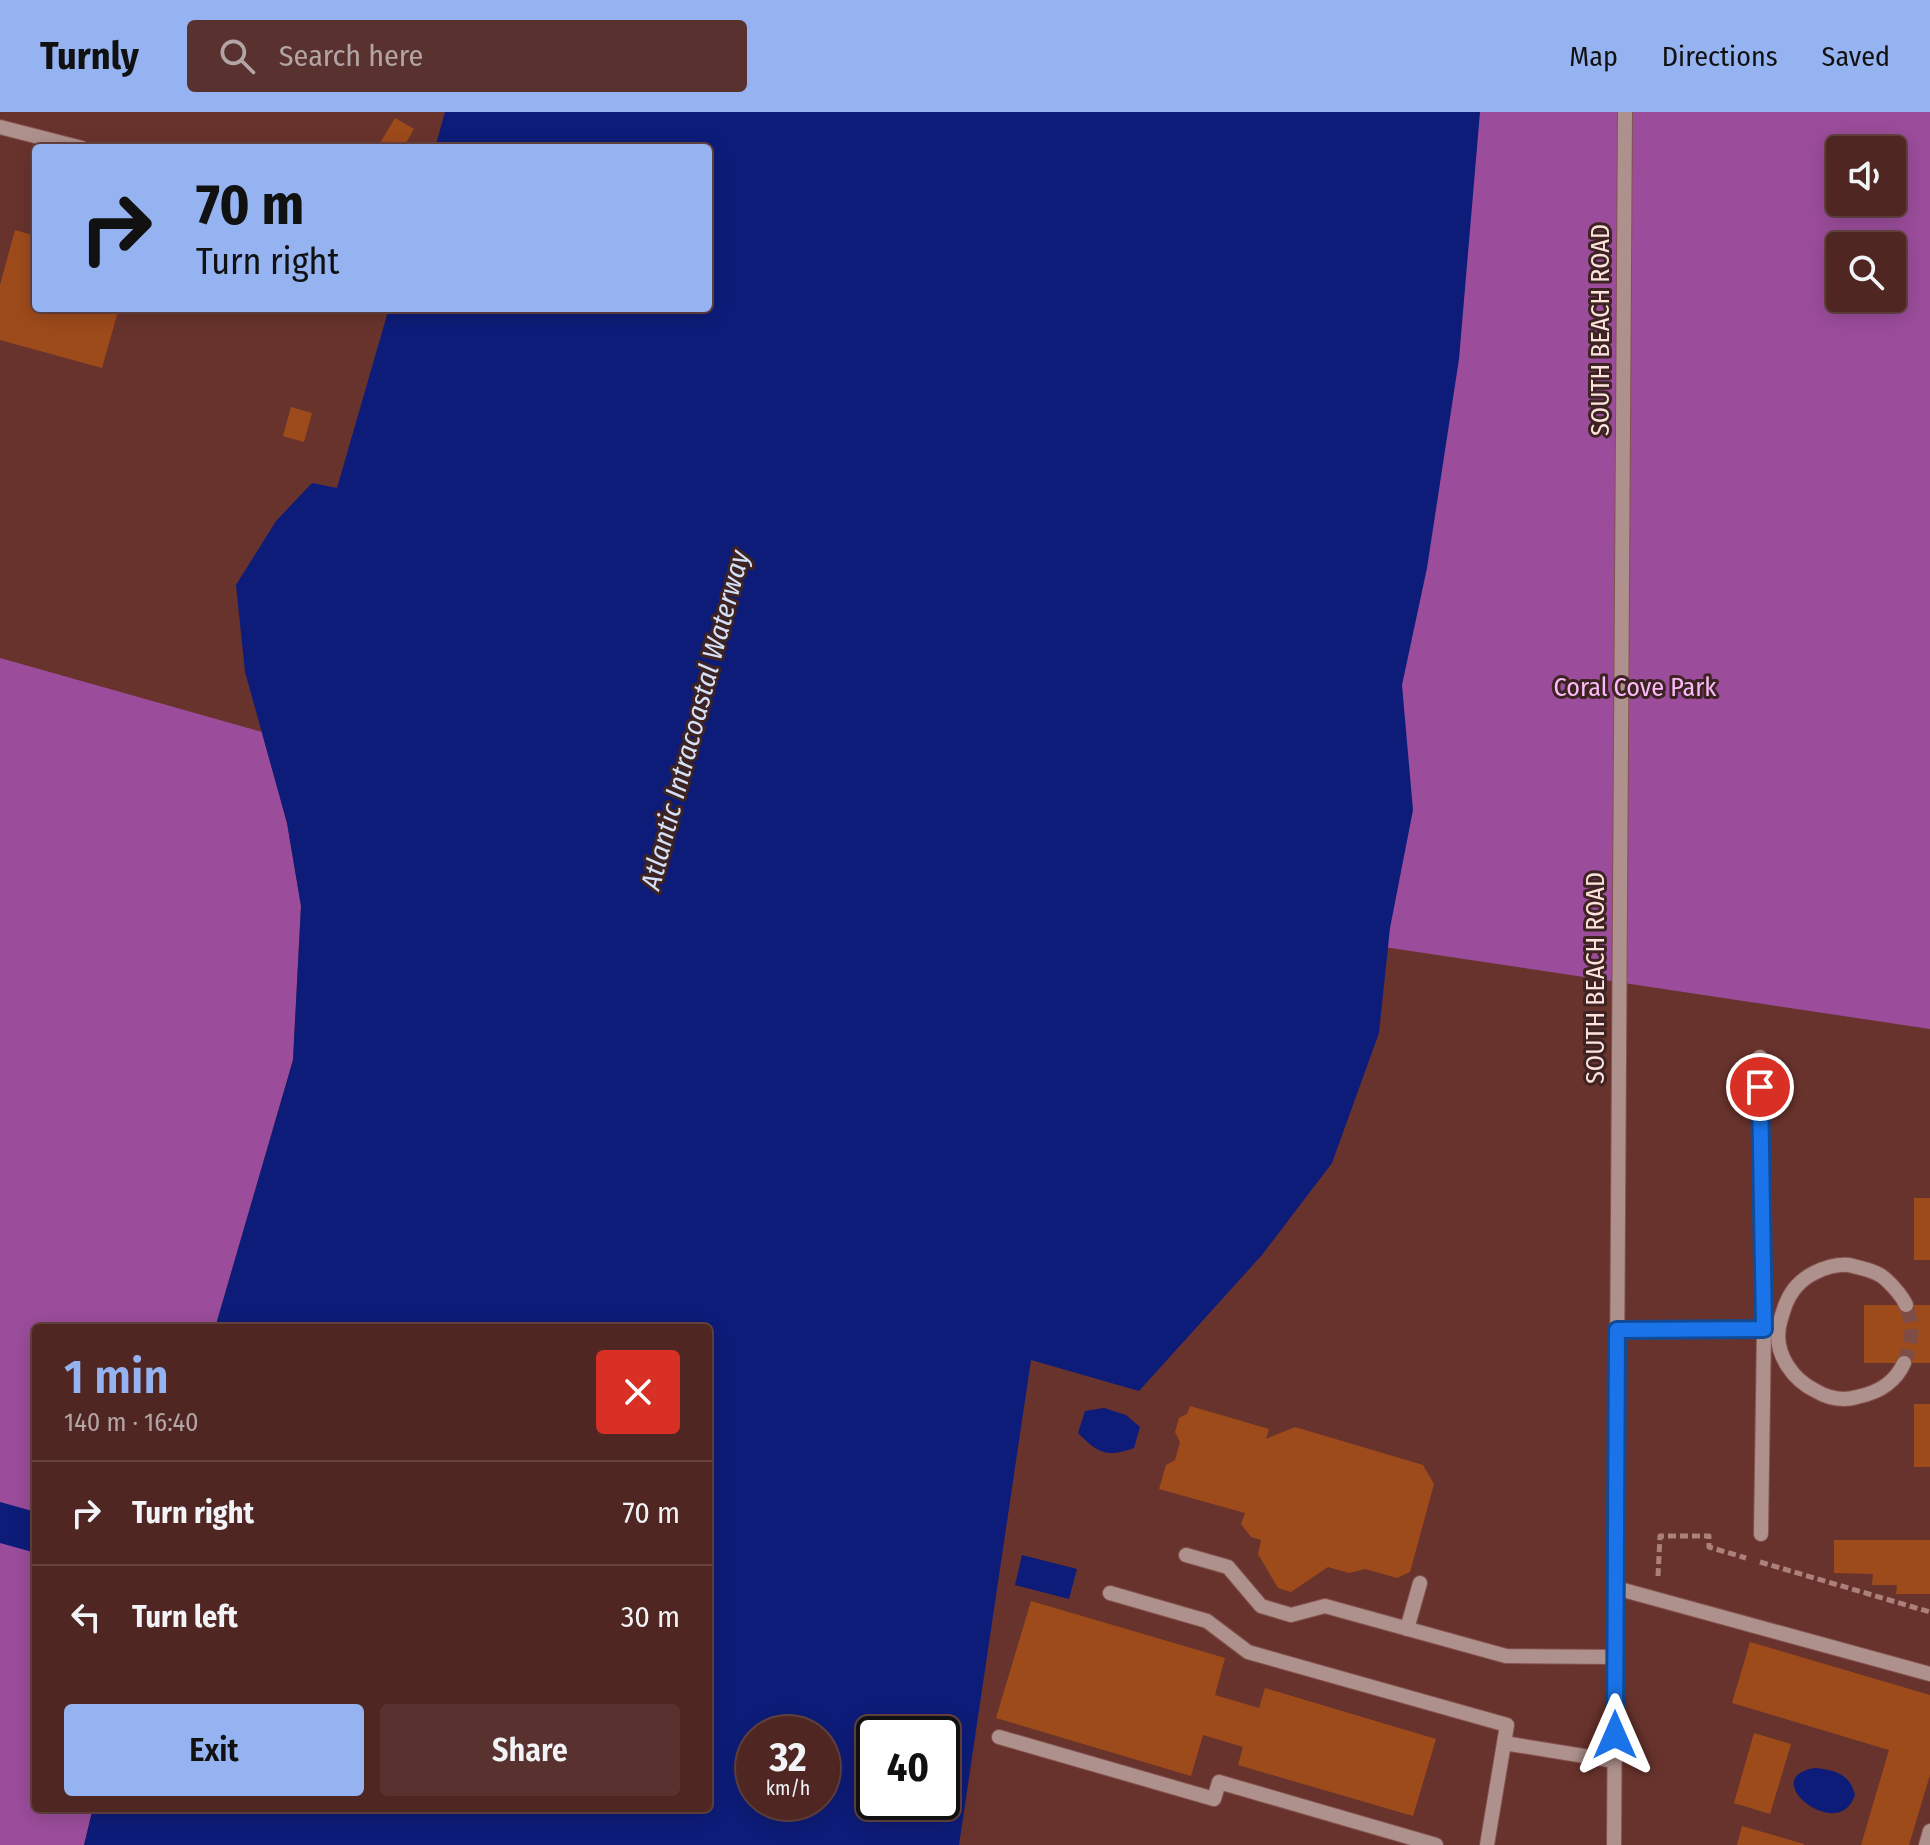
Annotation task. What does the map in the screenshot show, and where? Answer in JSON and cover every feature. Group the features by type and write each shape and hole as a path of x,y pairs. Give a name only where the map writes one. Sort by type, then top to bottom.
{"street":[{"name":"SOUTH BEACH ROAD","path":"1614,1845 1625,112"},
{"path":"0,127 66,144"},
{"path":"1760,1057 1771,1329 1761,1534"},
{"path":"1904,1363 1887,1385 1872,1394 1849,1399 1826,1396 1805,1386 1789,1369 1771,1329 1788,1295 1804,1278 1824,1268 1847,1265 1879,1274 1906,1305"},
{"path":"1617,1330 1771,1329"},
{"path":"1186,1555 1228,1567 1261,1606 1291,1615 1325,1606 1506,1656 1615,1657"},
{"path":"1407,1629 1420,1583"},
{"path":"1616,1588 1930,1674"},
{"path":"1110,1593 1207,1621 1248,1652 1507,1725 1487,1845"},
{"path":"999,1737 1214,1799 1219,1782 1436,1845"},
{"path":"1504,1743 1615,1761"},
{"path":"1926,1845 1930,1831"}],"path":[{"path":"1658,1577 1660,1536 1709,1536 1709,1547 1930,1612"}],"green space":[{"name":"Coral Cove Park","path":"1349,112 1930,112 1930,1029 1337,940"},
{"path":"0,658 262,732 287,823 301,906 293,1060 216,1324 32,1324 32,1812 92,1812 84,1845 0,1845"}],"water":[{"name":"Atlantic Intracoastal Waterway","path":"445,112 1480,112 1459,359 1427,568 1402,685 1413,810 1390,928 1379,1033 1332,1163 1262,1255 1139,1391 1031,1360 959,1845 84,1845 92,1812 712,1812 712,1324 216,1324 293,1060 301,906 287,823 245,672 236,585 276,521 312,483 337,488 388,312 712,312 712,144 436,144"},
{"path":"1104,1408 1126,1415 1140,1427 1134,1448 1116,1453 1103,1452 1078,1433 1085,1411"},
{"path":"0,1502 32,1511 32,1552 0,1543"},
{"path":"1022,1555 1077,1569 1069,1599 1015,1585"},
{"path":"1815,1768 1835,1772 1849,1782 1855,1795 1846,1809 1834,1813 1819,1811 1806,1804 1797,1794 1794,1783 1799,1774"}],"building":[{"path":"395,118 414,129 405,144 379,144"},
{"path":"15,230 32,235 32,312 118,312 102,368 0,340 0,285"},
{"path":"291,407 312,413 304,442 283,436"},
{"path":"1914,1198 1930,1198 1930,1260 1914,1260"},
{"path":"1864,1305 1930,1305 1930,1363 1864,1363"},
{"path":"1914,1404 1930,1404 1930,1467 1914,1467"},
{"path":"1190,1406 1269,1429 1266,1439 1295,1427 1423,1465 1434,1484 1410,1572 1397,1578 1365,1569 1349,1573 1328,1567 1291,1592 1278,1588 1258,1554 1261,1540 1251,1537 1241,1524 1245,1513 1159,1489 1166,1465 1175,1460 1180,1442 1175,1432 1179,1418 1187,1414"},
{"path":"1834,1540 1930,1540 1930,1594 1896,1594 1897,1585 1872,1585 1873,1574 1834,1573"},
{"path":"1031,1601 1225,1658 1215,1695 1259,1708 1265,1688 1436,1739 1413,1816 1238,1765 1243,1747 1203,1735 1191,1776 996,1718"},
{"path":"1750,1642 1930,1695 1930,1775 1909,1845 1861,1845 1889,1750 1732,1703"},
{"path":"1754,1733 1791,1744 1770,1814 1734,1803"},
{"path":"1742,1826 1804,1844 1804,1845 1737,1845"}],"tunnel":[{"path":"1904,1363 1911,1334 1906,1305"}],"route":[{"path":"1615,1735 1617,1330 1764,1329 1760,1087"}]}
